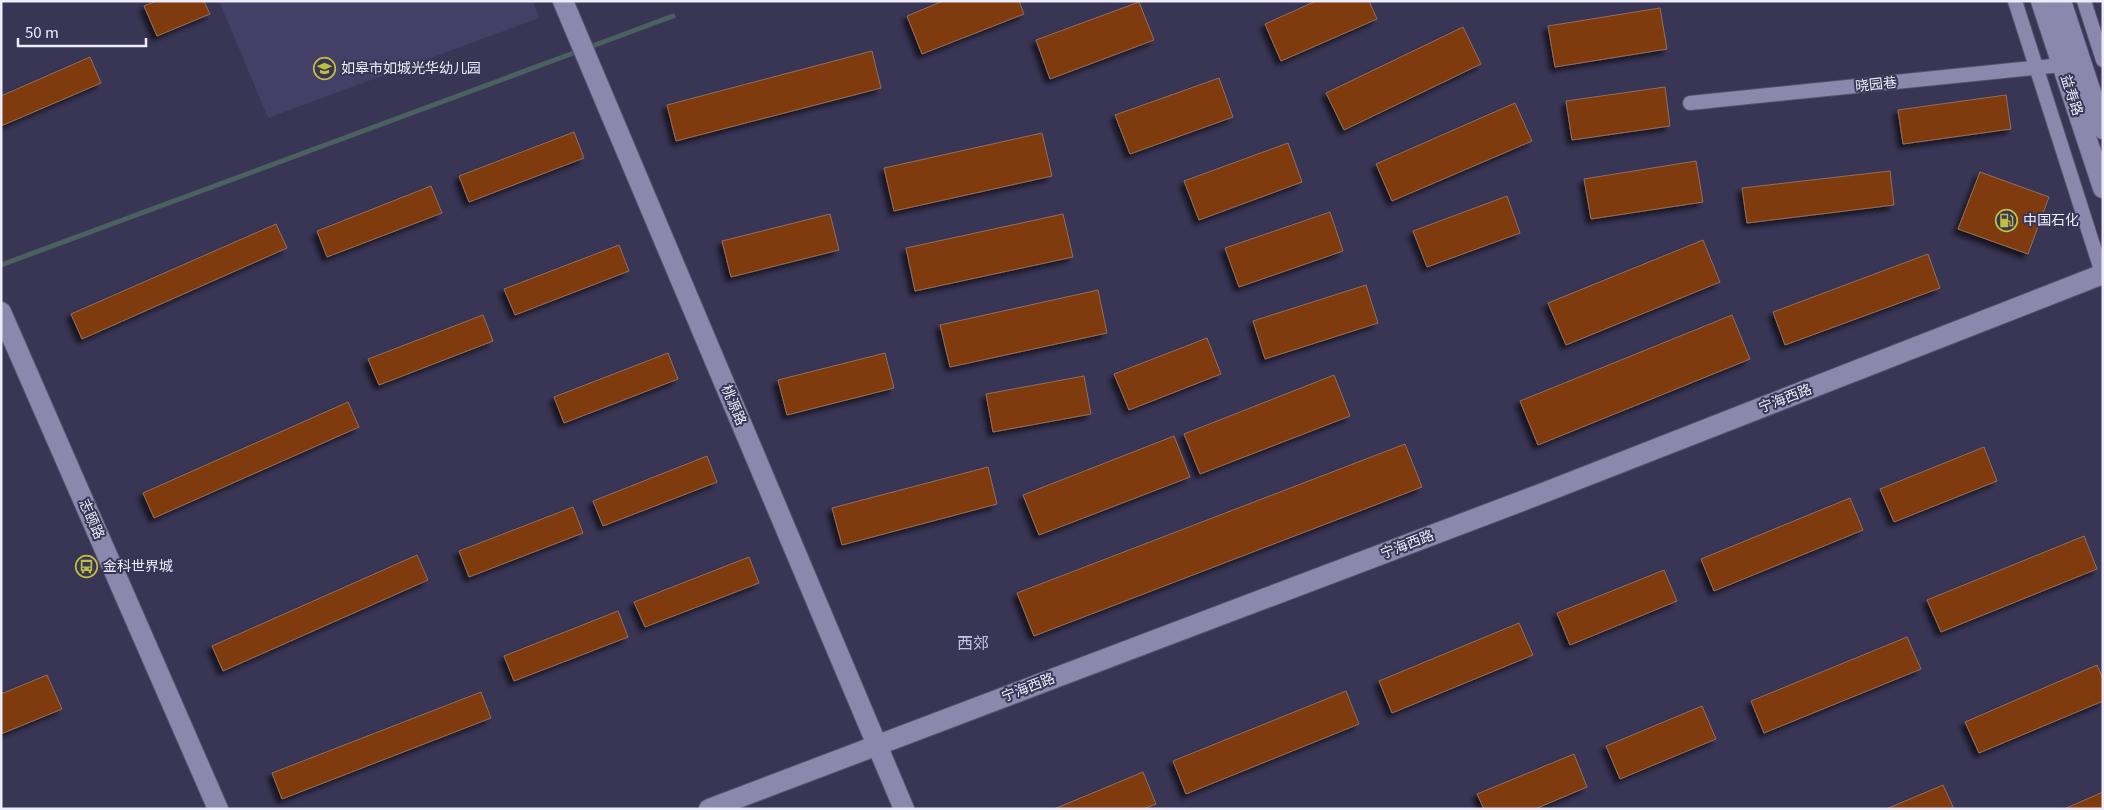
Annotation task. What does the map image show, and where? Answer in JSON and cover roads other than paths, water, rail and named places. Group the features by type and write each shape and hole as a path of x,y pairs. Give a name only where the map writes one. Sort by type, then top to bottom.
{"street":[{"name":"桃源路","path":"563,1 904,809"},
{"path":"2015,1 2102,274"},
{"name":"益寿路","path":"2041,1 2103,188"},
{"name":"益寿路","path":"2061,1 2103,129"},
{"path":"2084,1 2103,60"},
{"name":"晓园巷","path":"1690,103 2062,65"},
{"name":"宁海西路","path":"710,809 1543,493 2102,274"},
{"name":"志颐路","path":"1,312 218,809"}],"waterway":[{"path":"587,48 673,16"},
{"path":"1,265 579,51"}],"place":[{"name":"如皋市如城光华幼儿园","path":"325,68"},
{"name":"中国石化","path":"2007,220"},
{"name":"金科世界城","path":"87,566"}],"district":[{"name":"西郊","path":"973,643"}]}
